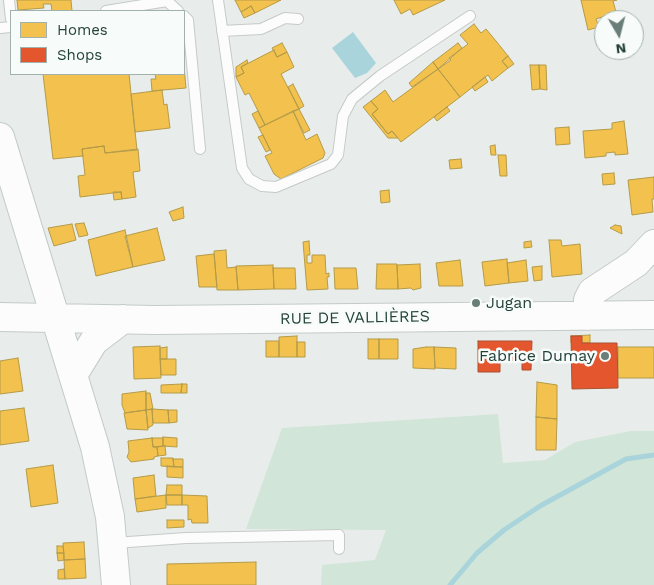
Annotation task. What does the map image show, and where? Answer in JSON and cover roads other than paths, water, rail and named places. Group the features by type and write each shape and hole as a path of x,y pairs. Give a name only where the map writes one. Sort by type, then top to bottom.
{"main road":[{"path":"0,137 102,476 113,543 116,585"},
{"path":"622,316 624,288 645,254"},
{"path":"588,316 588,300 592,292 645,254"},
{"name":"RUE DE VALLIÈRES","path":"0,317 123,320 654,315"},
{"path":"73,375 94,341 123,320"}],"lane":[{"path":"218,0 242,168 249,179 262,186 276,186 331,164 338,154 343,116 352,99 380,76 470,16"},
{"path":"112,10 167,1 177,10"},
{"path":"185,17 188,20 200,149"},
{"path":"222,31 260,29 285,18 298,19"},
{"path":"113,543 186,538 338,535 339,549"}],"water":[{"path":"353,32 376,63 367,73 355,78 332,48"}],"waterway":[{"path":"450,585 477,553 504,530 540,506 626,459 654,455"}],"place":[{"name":"Jugan","path":"476,303"},
{"name":"Fabrice Dumay","path":"605,356"}]}
